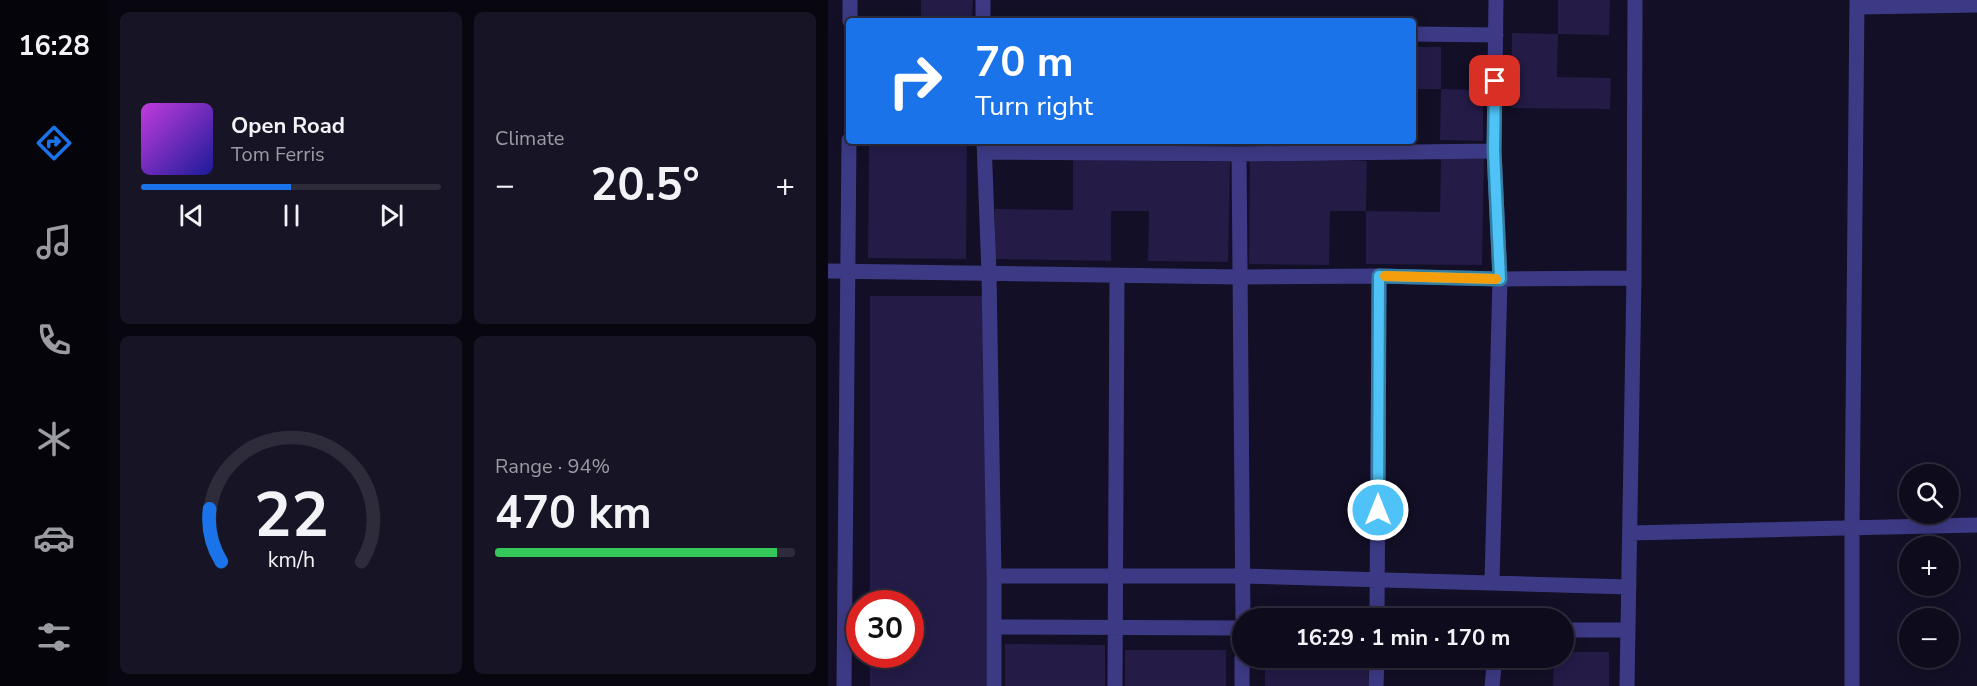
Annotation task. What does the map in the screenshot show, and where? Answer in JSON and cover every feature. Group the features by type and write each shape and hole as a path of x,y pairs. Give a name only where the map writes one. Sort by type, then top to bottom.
{"street":[{"path":"850,0 850,18"},
{"path":"983,0 984,18"},
{"path":"1492,582 1500,279 1494,151 1496,0"},
{"path":"1627,686 1634,278 1635,0"},
{"path":"1852,686 1858,3 1977,4"},
{"path":"1416,34 1496,35"},
{"path":"844,686 849,144"},
{"path":"994,686 989,274 985,146 1239,154 1494,151"},
{"path":"1239,154 1243,608"},
{"path":"828,272 1500,279 1634,278"},
{"path":"1115,686 1117,275"},
{"path":"1377,608 1379,276"},
{"path":"1630,533 1977,525"},
{"path":"994,576 1117,578 1243,576 1629,587"},
{"path":"994,627 1232,628"},
{"path":"1574,630 1628,630"},
{"path":"1242,668 1242,686"},
{"path":"1376,686 1377,668"},
{"path":"1492,686 1494,668"}],"building":[{"path":"921,0 973,0 972,18 921,18"},
{"path":"1558,0 1610,0 1609,35 1558,34"},
{"path":"1512,33 1558,34 1557,77 1611,78 1610,109 1511,108"},
{"path":"1416,47 1441,47 1441,89 1416,89"},
{"path":"1441,89 1483,90 1483,141 1440,140"},
{"path":"869,144 967,144 966,259 868,258"},
{"path":"1250,159 1367,161 1366,211 1330,211 1329,265 1249,264"},
{"path":"1441,159 1484,159 1482,265 1366,264 1366,211 1440,212"},
{"path":"1073,160 1230,162 1228,262 1148,261 1149,211 1111,211 1111,261 995,259 995,209 1073,210"},
{"path":"870,296 986,296 986,686 870,686 870,668 924,668 924,590 870,590"},
{"path":"1005,644 1105,645 1105,686 1005,686"},
{"path":"1125,650 1226,650 1226,686 1125,686"},
{"path":"1574,652 1609,652 1609,686 1553,686 1554,668 1574,668"},
{"path":"1265,668 1369,668 1368,686 1265,686"}],"slow traffic":[{"path":"1385,276 1496,279"}],"route":[{"path":"1378,510 1379,276 1500,279 1494,151 1495,81"}]}
